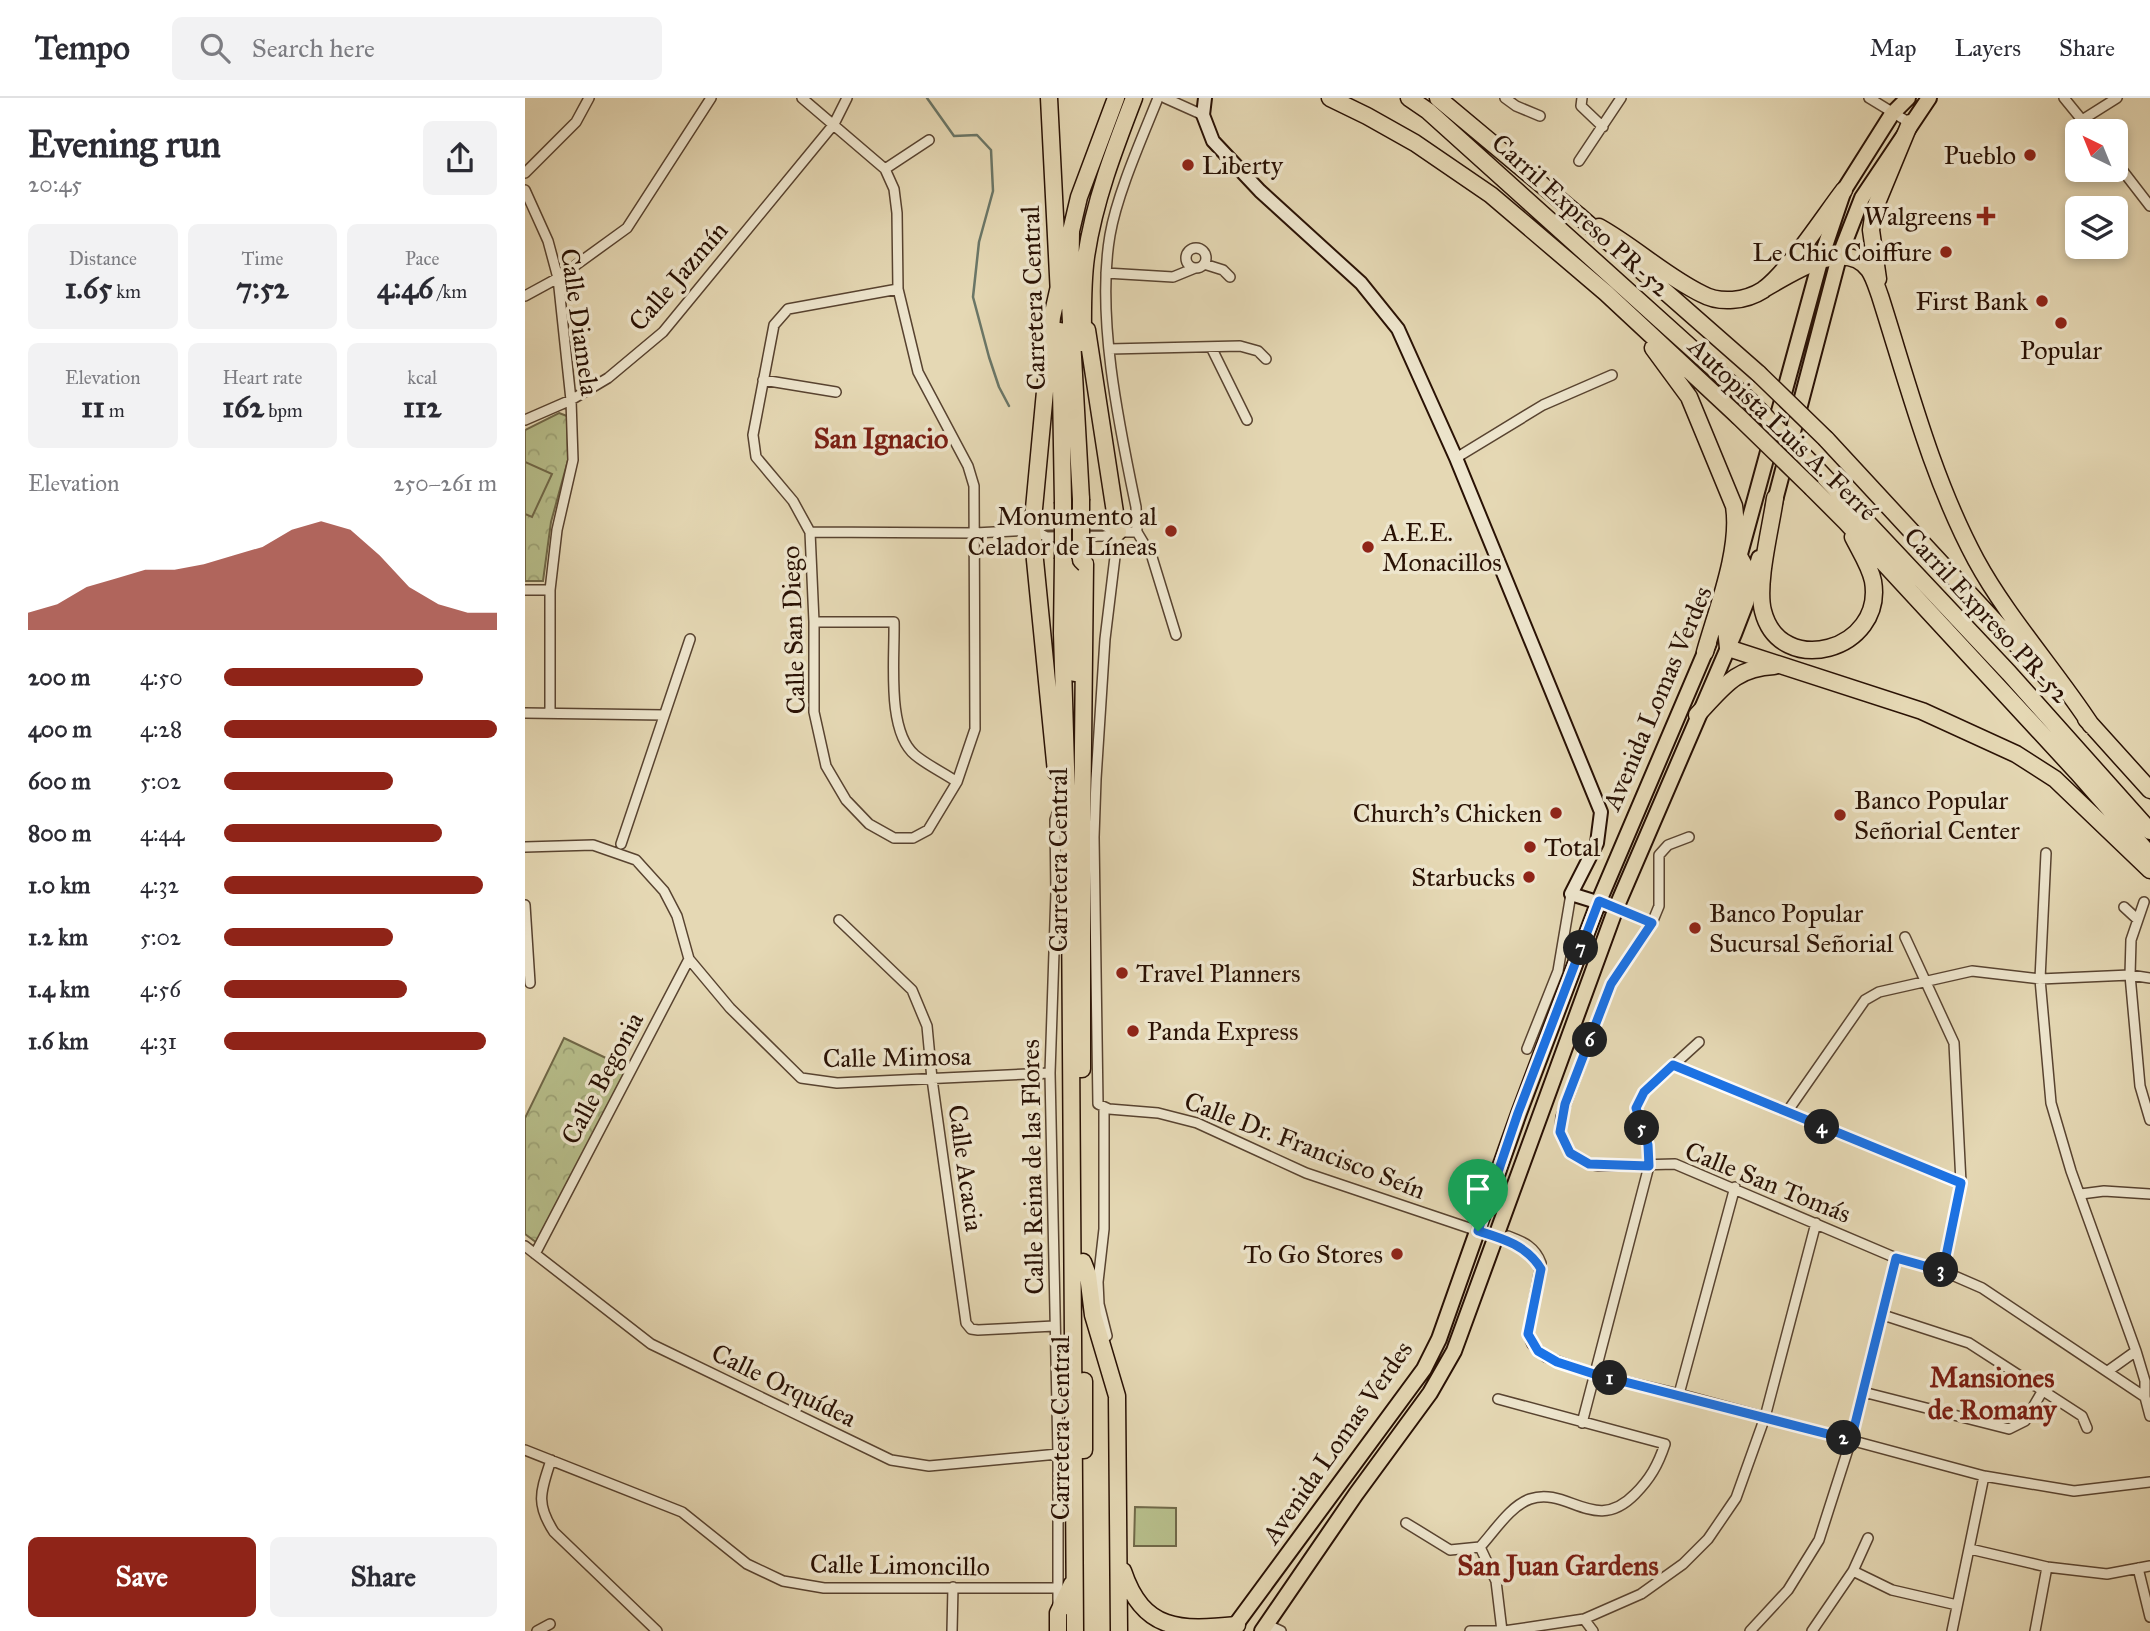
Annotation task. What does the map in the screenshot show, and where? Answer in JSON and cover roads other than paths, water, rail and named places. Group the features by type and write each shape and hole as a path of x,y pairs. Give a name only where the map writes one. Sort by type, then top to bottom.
{"highway":[{"path":"1040,98 1051,146"},
{"name":"Carretera Central","path":"1049,98 1059,286 1075,500 1074,561 1062,633 1070,901 1075,1631"},
{"path":"1075,500 1070,244 1074,214 1116,98"},
{"name":"Carretera Central","path":"1086,1631 1082,837 1074,561 1075,500 1082,300 1090,230 1109,162 1134,98"},
{"name":"Autopista Luis A. Ferré","path":"1330,98 1367,116 1448,164 1491,195 1606,293 1738,416 1846,522 2150,855"},
{"name":"Carril Expreso PR-52","path":"1409,98 1428,111 1749,400 2009,673 2150,831"},
{"name":"Autopista Luis A. Ferré","path":"1438,98 1578,215 1759,374 1826,439 2150,790"},
{"path":"1881,296 1872,241 1874,210 1910,123"},
{"path":"1764,289 1788,264 1844,190"},
{"path":"1578,215 1621,239 1704,296 1733,300 1744,298 1821,258 1856,260 1869,270 1881,296 1934,463 1967,541 1988,579 2091,725"},
{"path":"1059,286 1052,317 1032,530 1060,805 1064,895 1070,901"},
{"path":"1606,293 1662,358 1689,397 1734,506 1735,542 1705,652"},
{"path":"1082,300 1118,532"},
{"path":"1775,498 1762,603 1769,626 1782,639 1797,647 1819,650 1837,646 1857,632 1871,610 1874,593 1872,577 1846,522"},
{"path":"1739,556 1746,569 1726,629 1728,648 1922,711 2027,760 2056,779 2150,870"},
{"path":"1697,715 1741,673 1760,667 1783,666"},
{"path":"1083,1262 1088,1275 1093,1315 1117,1396 1119,1631"},
{"path":"1119,1560 1134,1596 1144,1609 1161,1623 1182,1630 1234,1628"},
{"path":"1058,1631 1058,1613 1075,1578"}],"main road":[{"name":"Avenida Lomas Verdes","path":"1234,1628 1424,1369 1439,1339 1518,1113 1599,901 1728,597 1821,258 1844,190 1892,114 1908,98"},
{"name":"Avenida Lomas Verdes","path":"1270,1629 1356,1494 1439,1379 1454,1351 1500,1237 1616,908 1746,603 1839,257 1862,198 1929,98"},
{"path":"1910,123 1943,98"}],"street":[{"path":"525,173 576,122 589,98"},
{"path":"525,296 558,278 627,228 711,98"},
{"path":"802,98 885,169 929,140"},
{"name":"Calle Jazmín","path":"525,420 572,400 608,378 663,332 834,124 847,98"},
{"path":"1158,98 1110,233 1105,273 1109,349 1136,507 1137,531 1152,557 1176,635"},
{"path":"1165,98 1203,115"},
{"path":"1205,98 1203,115 1213,141 1260,191 1361,283 1398,329 1455,458 1601,812 1597,843 1571,894 1558,971 1527,1049"},
{"path":"1505,98 1540,116"},
{"path":"1582,98 1581,106 1603,127"},
{"path":"1579,161 1621,98"},
{"path":"1868,98 1910,123"},
{"path":"2064,98 2081,119"},
{"path":"2084,119 2117,98"},
{"name":"Calle San Diego","path":"885,169 894,189 897,213 898,289 918,372 968,466 974,485 975,729 957,782 928,830 913,838 894,838 869,824 846,800 826,766 814,712 810,533 793,501 756,457 753,435 774,325 788,309 898,289"},
{"path":"2128,178 2150,206"},
{"name":"Calle Diamela","path":"525,190 548,241 558,278 572,400 573,460 557,530 549,590 549,713"},
{"path":"1105,273 1173,277 1199,266 1223,270 1230,277"},
{"path":"1109,349 1240,346 1258,351 1266,359"},
{"path":"1211,347 1247,420"},
{"path":"1455,458 1543,405 1612,375"},
{"path":"763,380 836,392"},
{"path":"810,533 975,533 1032,530 1045,525 1103,525 1118,532 1137,531"},
{"path":"1117,1396 1114,1359 1102,1317 1098,1282 1104,1229 1094,837 1105,639 1118,532"},
{"path":"525,590 549,590"},
{"path":"814,622 894,622 896,714 901,737 913,754 957,782"},
{"path":"621,844 690,639"},
{"path":"525,713 664,715"},
{"name":"Calle Reina de las Flores","path":"1058,1613 1058,1454 1050,1073 1056,892 1055,820 1060,805"},
{"name":"Calle San Tomás","path":"1689,838 1668,845 1659,856 1659,906 1652,923 1611,984 1565,1104 1560,1132 1570,1153 1589,1164 1675,1164 1735,1187 1896,1258 1943,1271 1982,1288 2145,1397"},
{"path":"593,845 621,844 636,860"},
{"name":"Calle Mimosa","path":"525,847 593,845 636,860 664,891 677,916 689,959 730,1009 801,1079 837,1083 1050,1073"},
{"path":"2046,853 2040,979 2050,1103 2071,1171 2136,1351 2145,1381 2145,1397 2150,1416"},
{"path":"1571,894 1599,901 1652,923"},
{"path":"2144,902 2131,940 2130,975 2140,1086 2150,1120"},
{"path":"525,905 530,983"},
{"path":"2124,906 2137,919"},
{"name":"Calle Acacia","path":"839,920 912,990 927,1026 966,1323 971,1329 978,1330 1054,1326"},
{"path":"1905,937 1954,1043 1961,1183 1943,1271"},
{"name":"Calle Begonia","path":"534,1254 689,959"},
{"path":"1787,1112 1865,1000 1879,992 1972,971 2040,979 2130,975 2150,978"},
{"path":"1582,1423 1649,1166 1648,1145 1636,1108 1644,1092 1699,1042"},
{"path":"1673,1065 1961,1183"},
{"name":"Calle Dr. Francisco Seín","path":"1101,1105 1159,1113 1197,1123 1306,1173 1478,1231 1500,1237 1509,1236 1533,1249 1541,1263 1541,1269 1528,1334 1532,1344 1546,1357 1594,1374"},
{"path":"1679,1395 1735,1187"},
{"path":"2081,1194 2104,1191 2149,1195"},
{"path":"1479,1547 1496,1581 1503,1631 1584,1619 1641,1594 1683,1564 1708,1539 1736,1498 1765,1418 1816,1223"},
{"name":"Calle Orquídea","path":"525,1246 651,1344 891,1460 929,1466 1058,1454"},
{"path":"1750,1631 1788,1590 1819,1540 1851,1440 1896,1258"},
{"path":"1883,1315 1969,1343 2082,1416 2087,1428"},
{"path":"2108,1371 2136,1351"},
{"path":"1594,1374 1984,1476 2074,1491 2150,1482"},
{"path":"1863,1392 2009,1429 2025,1421 2043,1390"},
{"path":"1406,1523 1450,1550 1479,1547 1515,1509 1528,1500 1543,1497 1607,1512 1626,1503 1649,1479 1665,1444 1499,1399"},
{"name":"Calle Limoncillo","path":"525,1450 683,1512 747,1564 783,1581 824,1588 1057,1588"},
{"path":"551,1460 540,1496 544,1517 554,1532 657,1631"},
{"path":"1952,1631 1984,1476"},
{"path":"1812,1631 1853,1571 1868,1538"},
{"path":"1970,1549 2047,1567 2107,1574 2150,1566"},
{"path":"2035,1631 2047,1567"},
{"path":"2138,1568 2150,1617"},
{"path":"1853,1571 1892,1590 1957,1605"},
{"path":"952,1631 953,1587"},
{"path":"1584,1619 1593,1631"},
{"path":"537,1631 550,1624"},
{"path":"1470,1631 1497,1631"}],"waterway":[{"path":"927,98 954,136 977,135 991,150 993,191 979,242 973,297 989,357 1009,406"}],"place":[{"name":"Pueblo","path":"2030,155"},
{"name":"Liberty","path":"1188,165"},
{"name":"Walgreens","path":"1986,216"},
{"name":"Le Chic Coiffure","path":"1946,252"},
{"name":"First Bank","path":"2042,301"},
{"name":"Popular","path":"2061,323"},
{"name":"Monumento al Celador de Líneas","path":"1171,531"},
{"name":"A.E.E. Monacillos","path":"1368,547"},
{"name":"Church's Chicken","path":"1556,813"},
{"name":"Banco Popular Señorial Center","path":"1840,815"},
{"name":"Total","path":"1530,847"},
{"name":"Starbucks","path":"1529,877"},
{"name":"Banco Popular Sucursal Señorial","path":"1695,928"},
{"name":"Travel Planners","path":"1122,973"},
{"name":"Panda Express","path":"1133,1031"},
{"name":"To Go Stores","path":"1397,1254"}],"district":[{"name":"San Ignacio","path":"881,438"},
{"name":"Mansiones de Romany","path":"1992,1393"},
{"name":"San Juan Gardens","path":"1558,1565"}]}
